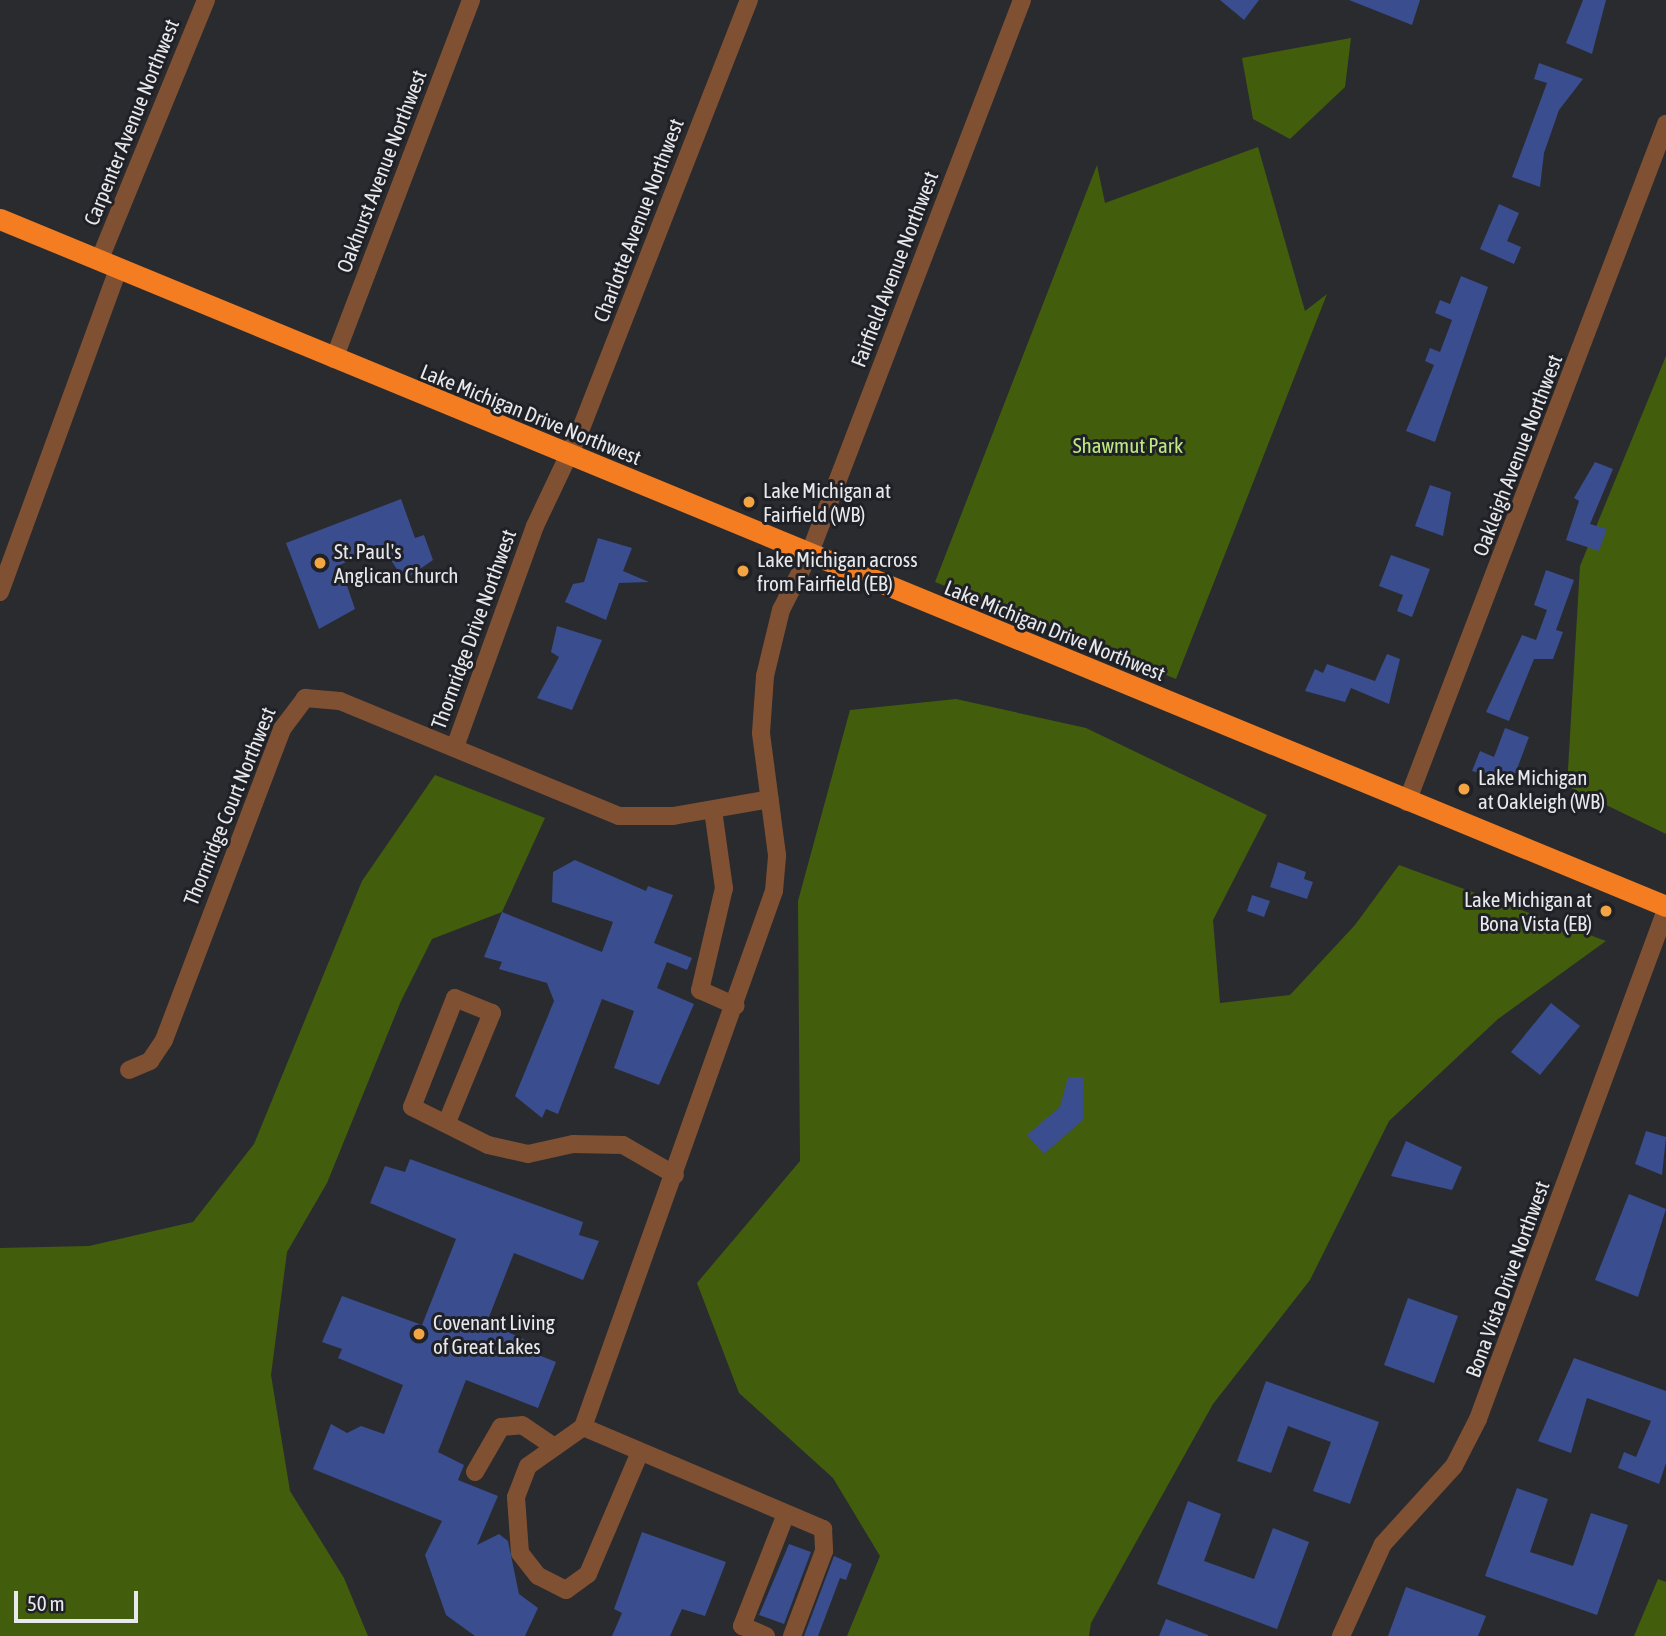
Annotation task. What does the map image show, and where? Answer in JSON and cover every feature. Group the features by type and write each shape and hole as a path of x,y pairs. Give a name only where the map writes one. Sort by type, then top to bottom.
{"highway":[{"name":"Lake Michigan Drive Northwest","path":"0,219 1666,908"}],"street":[{"name":"Carpenter Avenue Northwest","path":"0,592 108,265 206,0"},
{"name":"Oakhurst Avenue Northwest","path":"334,359 471,0"},
{"name":"Charlotte Avenue Northwest","path":"566,455 749,0"},
{"name":"Fairfield Avenue Northwest","path":"583,1427 736,1006 774,891 778,855 761,733 765,676 781,610 809,555 1022,0"},
{"name":"Oakleigh Avenue Northwest","path":"1407,802 1666,124"},
{"name":"Thornridge Drive Northwest","path":"566,455 455,747 619,816 713,810 770,799"},
{"name":"Thornridge Court Northwest","path":"129,1070 150,1061 164,1040 293,707 323,696 455,747"},
{"path":"713,810 724,888 700,990 736,1006"},
{"name":"Bona Vista Drive Northwest","path":"1341,1636 1383,1544 1454,1466 1478,1419 1666,908"},
{"path":"447,1122 492,1013 455,998 412,1096 412,1107 447,1122 488,1145 528,1154 573,1144 623,1145 675,1175"},
{"path":"475,1472 501,1427 522,1426 552,1445"},
{"path":"640,1452 587,1574 566,1590 538,1576 520,1553 516,1497 528,1466 552,1445 583,1427 823,1529 824,1551 792,1636"},
{"path":"766,1636 742,1626 786,1514"}],"green space":[{"path":"1351,38 1345,87 1290,139 1253,119 1242,58"},
{"name":"Shawmut Park","path":"1258,147 1305,311 1327,294 1176,679 935,582 1097,165 1105,203"},
{"path":"1666,356 1666,834 1567,786 1580,566"},
{"path":"956,699 1086,728 1267,815 1213,920 1220,1003 1290,995 1355,925 1399,865 1606,941 1498,1019 1389,1121 1310,1280 1213,1404 1091,1623 1089,1636 847,1636 880,1556 833,1478 739,1393 697,1283 800,1161 798,901 850,710"},
{"path":"435,775 545,818 502,912 432,939 401,1001 327,1183 287,1252 271,1375 290,1491 344,1578 368,1636 0,1636 0,1248 89,1246 193,1222 254,1144 362,881"},
{"path":"1658,1579 1666,1582 1666,1636 1634,1636"}],"building":[{"path":"1220,0 1259,0 1244,20"},
{"path":"1349,0 1420,0 1412,25"},
{"path":"1583,0 1606,0 1592,54 1566,43"},
{"path":"1539,63 1583,79 1559,110 1544,153 1540,187 1512,177 1547,83 1534,79"},
{"path":"1499,204 1519,213 1507,241 1521,247 1514,264 1480,249"},
{"path":"1461,276 1488,287 1435,442 1406,431 1434,365 1425,361 1430,348 1440,352 1452,320 1435,313 1440,300 1450,304"},
{"path":"1595,462 1613,469 1590,524 1607,529 1599,551 1566,540 1579,501 1574,498"},
{"path":"1430,485 1451,492 1443,536 1415,526"},
{"name":"St. Paul's Anglican Church","path":"401,499 415,538 424,535 433,560 404,580 381,545 340,565 355,609 319,629 286,543"},
{"path":"598,538 632,548 623,571 649,582 619,583 606,620 565,602 573,584 584,582"},
{"path":"1391,555 1430,569 1412,617 1397,611 1403,595 1379,586"},
{"path":"1546,570 1574,580 1556,630 1563,632 1553,659 1534,659 1509,721 1486,712 1522,635 1536,640 1547,610 1534,605"},
{"path":"557,626 602,640 572,710 537,698 559,657 551,652"},
{"path":"1387,654 1400,659 1389,704 1351,688 1345,702 1305,691 1315,669 1323,673 1327,664 1375,681"},
{"path":"1505,728 1529,737 1512,782 1472,771 1480,751 1494,757"},
{"path":"575,860 646,891 648,886 673,895 654,943 692,958 687,970 667,962 657,988 694,1004 659,1085 614,1068 634,1011 602,999 558,1114 546,1109 542,1118 515,1096 554,1001 547,983 499,969 502,962 484,957 502,912 602,952 613,922 552,902 553,872"},
{"path":"1278,862 1306,872 1304,879 1313,882 1307,899 1270,887"},
{"path":"1252,895 1270,901 1264,917 1247,911"},
{"path":"1551,1003 1580,1026 1540,1075 1511,1052"},
{"path":"1068,1077 1084,1077 1083,1120 1044,1154 1027,1135 1060,1107"},
{"path":"1646,1131 1666,1137 1662,1175 1635,1164"},
{"path":"1406,1141 1462,1167 1452,1190 1391,1176"},
{"name":"Covenant Living of Great Lakes","path":"410,1159 583,1222 579,1235 599,1241 583,1280 514,1253 487,1322 538,1346 536,1354 556,1362 538,1408 466,1380 438,1452 464,1465 458,1480 498,1496 477,1545 499,1534 508,1541 519,1594 538,1608 525,1636 475,1636 446,1615 425,1555 442,1521 313,1469 331,1424 347,1433 361,1426 384,1434 403,1385 338,1358 342,1349 322,1342 342,1296 422,1325 456,1239 370,1203 385,1166 405,1172"},
{"path":"1629,1194 1666,1209 1638,1297 1595,1280"},
{"path":"1408,1298 1458,1316 1434,1383 1384,1365"},
{"path":"1574,1358 1666,1391 1666,1463 1659,1484 1618,1468 1624,1452 1636,1457 1651,1421 1587,1398 1571,1453 1538,1441"},
{"path":"1266,1381 1379,1422 1350,1504 1313,1491 1331,1442 1288,1426 1271,1473 1237,1461"},
{"path":"1517,1488 1548,1499 1530,1552 1573,1566 1591,1513 1628,1525 1597,1615 1485,1576"},
{"path":"1188,1501 1221,1514 1204,1561 1254,1579 1273,1528 1309,1542 1277,1629 1157,1584"},
{"path":"642,1532 726,1562 705,1616 682,1609 670,1636 612,1636 622,1613 614,1609"},
{"path":"789,1544 811,1552 784,1624 759,1615"},
{"path":"834,1556 852,1564 846,1580 840,1578 818,1636 804,1636"},
{"path":"1406,1587 1486,1616 1478,1636 1388,1636"},
{"path":"1166,1619 1208,1635 1208,1636 1159,1636"}],"place":[{"name":"Lake Michigan at Fairfield (WB)","path":"749,502"},
{"name":"St. Paul's Anglican Church","path":"320,563"},
{"name":"Lake Michigan across from Fairfield (EB)","path":"743,571"},
{"name":"Lake Michigan at Oakleigh (WB)","path":"1464,789"},
{"name":"Lake Michigan at Bona Vista (EB)","path":"1606,911"},
{"name":"Covenant Living of Great Lakes","path":"419,1334"}]}
